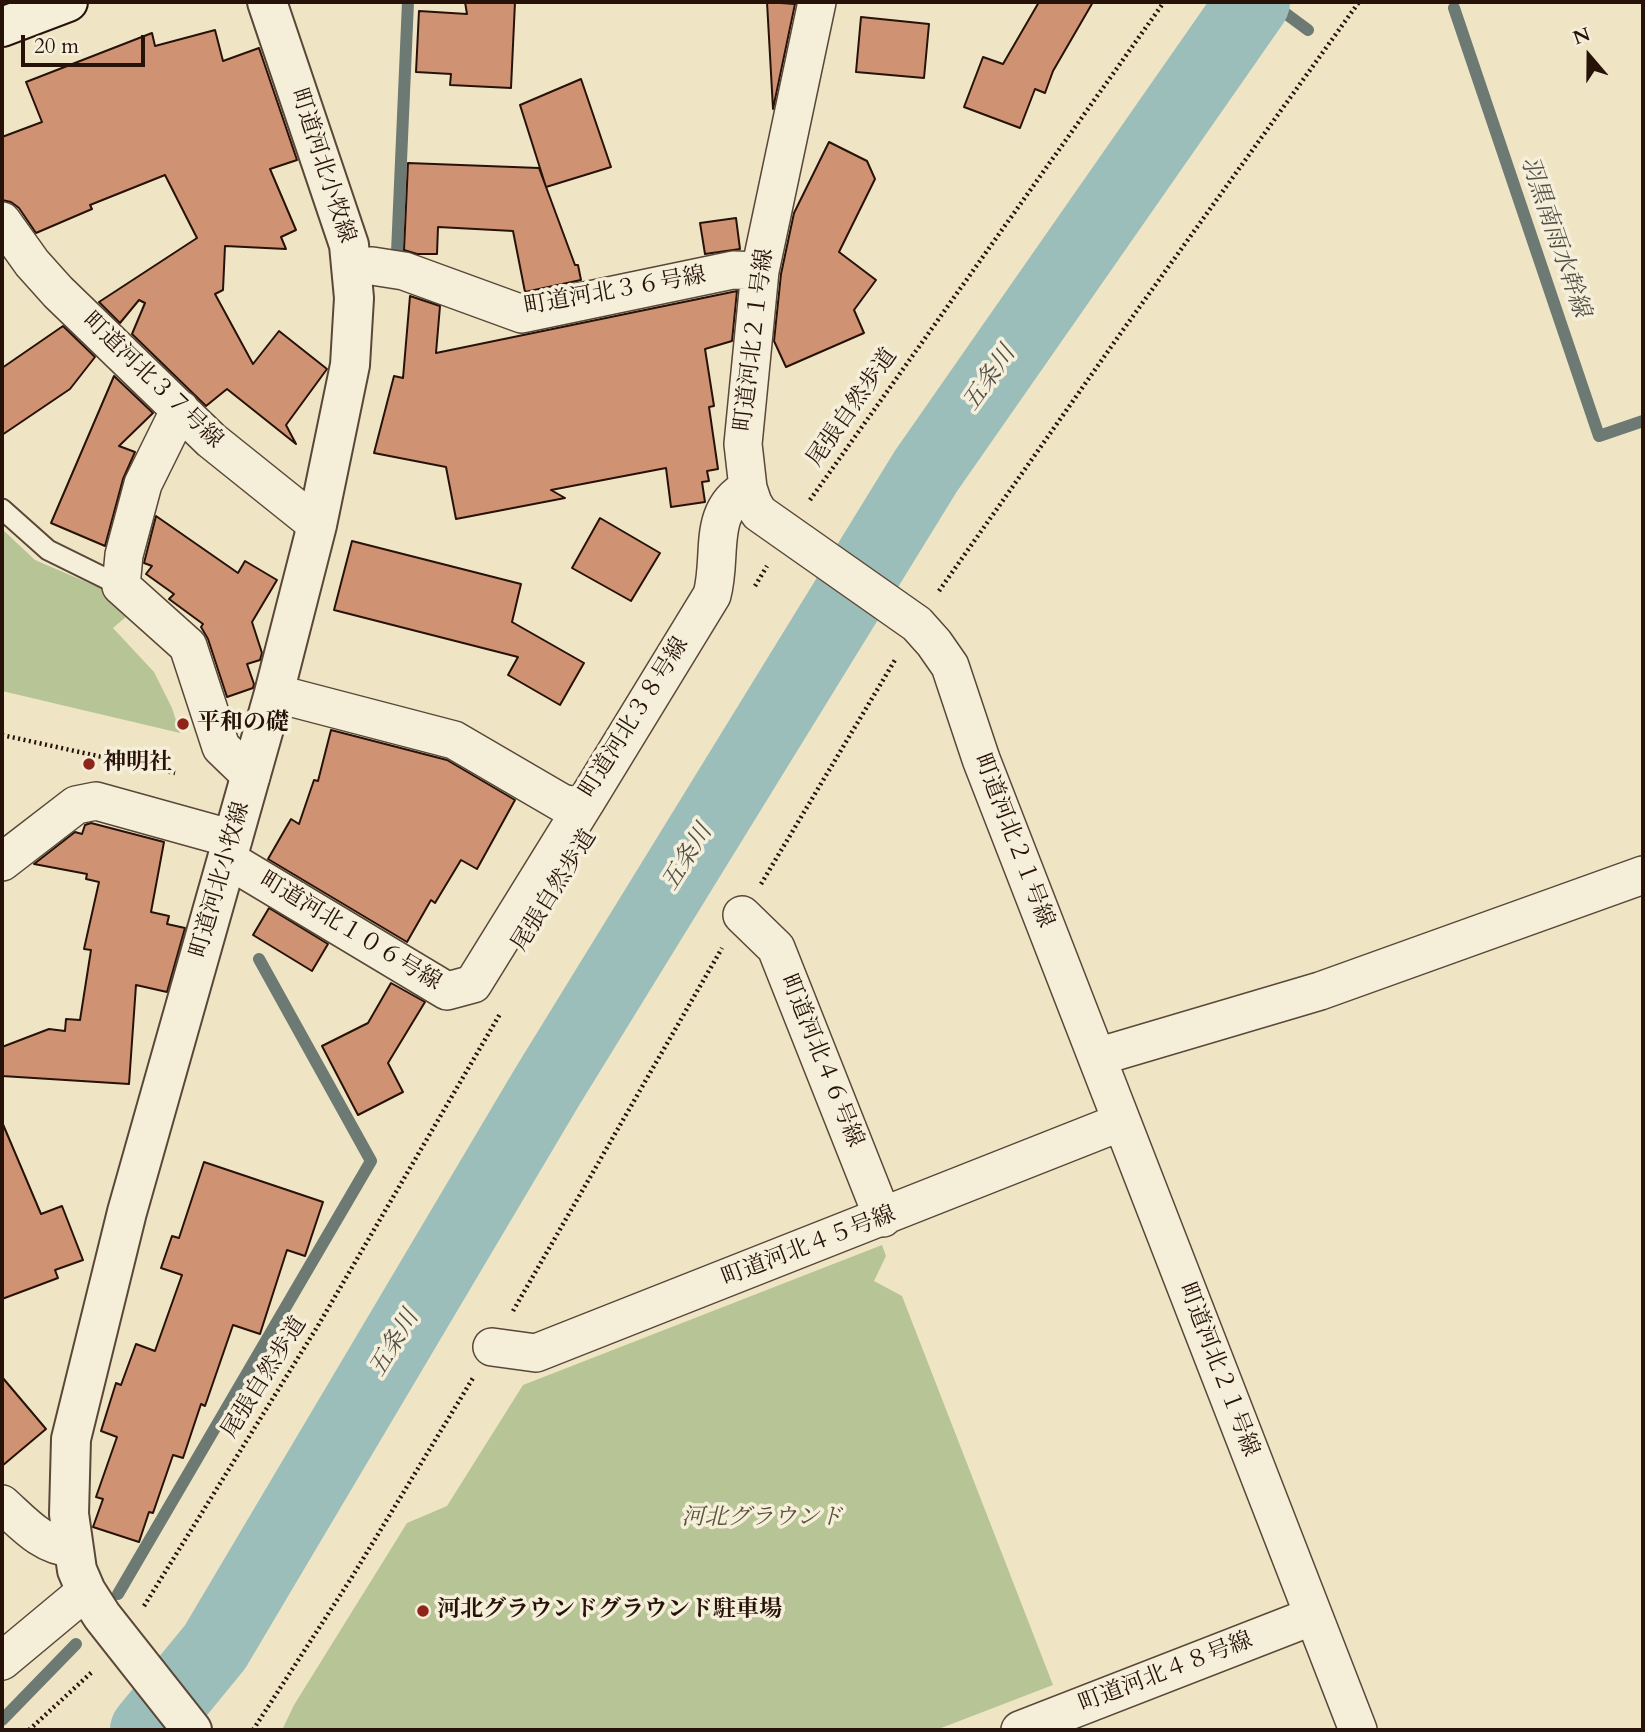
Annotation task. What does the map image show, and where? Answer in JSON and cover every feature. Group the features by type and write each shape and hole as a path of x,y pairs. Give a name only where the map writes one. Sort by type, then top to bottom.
{"street":[{"path":"2,27 68,2"},
{"name":"町道河北小牧線","path":"192,1730 102,1616 86,1591 77,1570 69,1514 71,1439 127,1212 274,693 317,525 350,365 354,309 349,245 267,2"},
{"name":"町道河北２１号線","path":"817,2 760,271 743,444 748,488 759,513 917,624 950,666 981,759 1358,1730"},
{"name":"町道河北３７号線","path":"2,221 32,263 58,292 211,440 317,525"},
{"name":"町道河北３６号線","path":"352,267 372,266 404,271 522,314 733,270 760,271"},
{"path":"180,409 143,484 124,555 121,586 188,646 221,747 251,776"},
{"name":"町道河北３８号線","path":"274,693 454,740 562,803 585,803 712,596 723,514 728,503 748,488"},
{"name":"町道河北１０６号線","path":"2,862 75,805 96,801 230,849 447,991 473,984 585,803"},
{"path":"1097,1057 1320,991 1643,875"},
{"name":"町道河北４６号線","path":"742,915 776,948 883,1218"},
{"name":"町道河北４５号線","path":"492,1347 536,1353 1121,1122"},
{"path":"2,1504 50,1543 61,1548 73,1548"},
{"path":"2,1661 86,1591"},
{"name":"町道河北４８号線","path":"1020,1730 1313,1616"}],"lane":[{"path":"2,509 48,550 121,586"}],"path":[{"name":"尾張自然歩道","path":"752,591 787,534 1164,2"},
{"path":"253,1730 345,1588 492,1347 742,915 917,624 1359,2"},
{"path":"2,735 175,773"},
{"name":"尾張自然歩道","path":"29,1730 103,1662 144,1607 319,1324 502,1011"}],"green space":[{"path":"2,529 35,560 126,599 135,609 113,628 154,672 172,708 180,733 2,691"},
{"name":"河北グラウンド","path":"882,1245 886,1256 874,1281 902,1296 1053,1685 936,1730 282,1730 294,1705 407,1523 447,1506 523,1385"}],"building":[{"path":"465,2 515,2 511,88 450,85 451,74 416,72 419,11 467,14"},
{"path":"767,2 795,4 773,109"},
{"path":"1039,2 1093,2 1053,71 1045,93 1035,89 1020,128 964,107 983,57 1003,64"},
{"path":"861,17 929,24 924,78 856,72"},
{"path":"215,30 223,61 259,48 297,160 270,169 296,230 281,237 286,249 225,246 223,290 215,294 253,364 279,331 327,369 286,425 296,444 227,389 206,406 132,334 145,303 139,300 120,323 99,302 197,238 165,175 90,205 92,209 36,233 19,208 2,200 2,137 42,122 26,82 152,33 155,46"},
{"path":"581,79 611,167 546,187 520,105"},
{"path":"829,142 867,161 875,179 839,252 876,280 854,310 864,333 786,367 774,341 781,274 794,213"},
{"path":"408,163 539,168 575,265 578,265 581,280 525,292 513,231 438,227 437,254 417,254 404,250"},
{"path":"736,218 740,249 705,254 700,223"},
{"path":"737,291 732,341 705,349 714,406 709,407 718,469 707,471 709,481 702,482 705,502 671,507 666,468 551,490 565,498 456,519 446,467 374,453 394,376 403,378 410,296 440,306 436,353"},
{"path":"63,326 95,357 70,389 2,435 2,368"},
{"path":"114,376 153,413 119,446 135,452 123,479 105,546 51,523"},
{"path":"156,516 238,573 245,561 277,580 252,622 262,653 260,660 247,664 253,688 227,697 208,639 201,627 203,624 169,599 174,594 146,574 152,566 144,563"},
{"path":"600,518 660,553 631,601 572,568"},
{"path":"352,541 521,584 512,622 584,663 560,705 508,675 518,657 334,610"},
{"path":"331,730 447,760 515,800 477,869 461,860 435,903 431,900 407,942 268,859 291,819 299,824 314,780 318,781"},
{"path":"91,823 164,842 151,912 169,916 167,924 185,928 167,992 136,985 129,1084 2,1076 2,1047 49,1029 65,1031 66,1019 80,1020 91,950 84,949 99,882 86,879 87,874 34,864 75,832 82,834 85,825"},
{"path":"269,908 328,944 312,971 253,935"},
{"path":"391,983 425,1002 388,1063 403,1092 358,1115 322,1046 368,1023"},
{"path":"2,1122 41,1214 62,1206 83,1260 55,1270 58,1278 2,1299"},
{"path":"204,1162 323,1202 305,1256 287,1250 260,1334 233,1325 205,1406 201,1404 183,1458 173,1455 153,1513 149,1512 139,1542 93,1527 103,1499 96,1497 117,1437 101,1431 116,1383 121,1385 136,1344 155,1351 182,1275 161,1268 172,1236 179,1238"},
{"path":"2,1377 46,1429 2,1466"}],"waterway":[{"path":"397,252 408,2"},
{"name":"五条川","path":"147,1730 215,1647 547,1087 926,471 1253,2"},
{"name":"羽黒南雨水幹線","path":"1270,2 1308,30"},
{"name":"羽黒南雨水幹線","path":"1454,8 1599,436 1643,421"},
{"path":"118,1594 371,1161 259,959"},
{"path":"2,1720 76,1644"}],"place":[{"name":"平和の礎","path":"183,724"},
{"name":"神明社","path":"89,764"},
{"name":"河北グラウンドグラウンド駐車場","path":"423,1611"}]}
